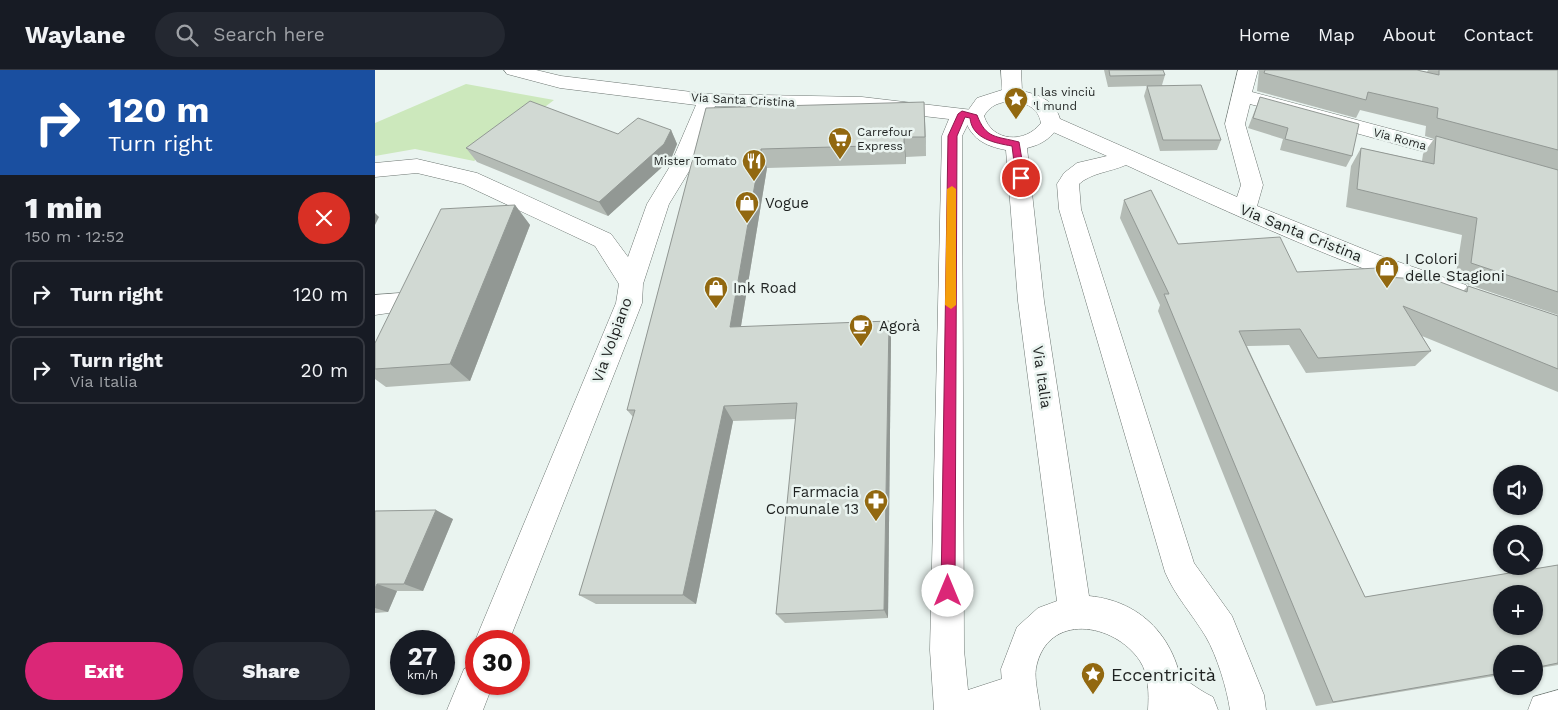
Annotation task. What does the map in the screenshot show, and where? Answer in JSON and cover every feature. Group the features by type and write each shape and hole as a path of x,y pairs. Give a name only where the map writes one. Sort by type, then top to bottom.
{"street":[{"name":"Via Santa Cristina","path":"514,70 560,82 708,100 862,103 968,115"},
{"path":"1011,70 1012,95"},
{"path":"1245,210 1252,185 1235,124 1248,70"},
{"path":"952,710 947,650 952,136 968,115 980,105 986,101 1012,95 1038,102 1049,111 1051,123 1043,135 1026,143 1016,144 994,140 985,136 968,115"},
{"name":"Via Roma","path":"1243,96 1482,161"},
{"path":"631,284 658,204 680,168 708,100"},
{"name":"Via Santa Cristina","path":"1051,123 1245,210 1369,261 1483,300"},
{"name":"Via Italia","path":"1016,144 1031,301 1075,610"},
{"path":"1126,157 1101,167 1085,168 1072,178 1068,184 1070,209 1181,572 1219,628 1246,695 1248,710"},
{"name":"Via Volpiano","path":"375,170 417,166 437,169 469,178 558,217 603,240 617,259 631,284 629,303 496,630"},
{"path":"375,306 400,303"},
{"path":"962,710 1020,701 1018,668 1029,640 1038,628 1055,616 1075,610 1099,611 1107,614 1123,621 1143,637 1158,660 1166,698 1184,702 1200,710"},
{"path":"465,710 471,695"},
{"path":"1546,710 1558,708"}],"green space":[{"path":"466,84 554,100 474,161 415,149 375,156 375,123"}],"building":[{"path":"1109,70 1163,70 1165,75 1110,76"},
{"path":"1265,70 1417,70 1439,75 1439,70 1558,70 1558,150 1437,118 1438,108 1368,92 1366,100 1264,73"},
{"path":"1201,85 1221,140 1163,140 1147,86"},
{"path":"1260,97 1359,124 1352,156 1285,139 1288,128 1253,118"},
{"path":"530,101 618,134 638,118 671,130 664,144 599,202 466,148"},
{"path":"924,102 925,137 904,137 904,145 761,149 730,327 889,321 884,610 776,614 797,403 724,406 683,595 579,595 635,410 627,410 706,108"},
{"path":"1436,136 1558,170 1558,292 1471,263 1477,218 1357,189 1361,148 1434,164"},
{"path":"1151,190 1178,244 1280,237 1297,272 1378,268 1385,277 1435,280 1467,292 1468,286 1558,316 1558,369 1403,306 1431,351 1318,358 1300,329 1239,331 1365,597 1498,575 1543,575 1543,567 1558,565 1558,663 1543,666 1543,645 1493,645 1493,674 1333,702 1164,294 1169,294 1124,200"},
{"path":"515,205 450,364 375,369 375,343 441,209"},
{"path":"436,510 404,584 377,584 375,588 375,511"}],"slow traffic":[{"path":"951,305 952,189"}],"place":[{"name":"I las vinciù 'l mund","path":"1016,120"},
{"name":"Carrefour Express","path":"840,160"},
{"name":"Mister Tomato","path":"754,182"},
{"name":"Vogue","path":"747,224"},
{"name":"I Colori delle Stagioni","path":"1387,289"},
{"name":"Ink Road","path":"716,309"},
{"name":"Agorà","path":"861,347"},
{"name":"Farmacia Comunale 13","path":"876,522"},
{"name":"Eccentricità","path":"1093,695"}],"route":[{"path":"948,591 952,136 962,114 974,116 978,130 985,136 1004,143 1016,144 1021,178"}]}
